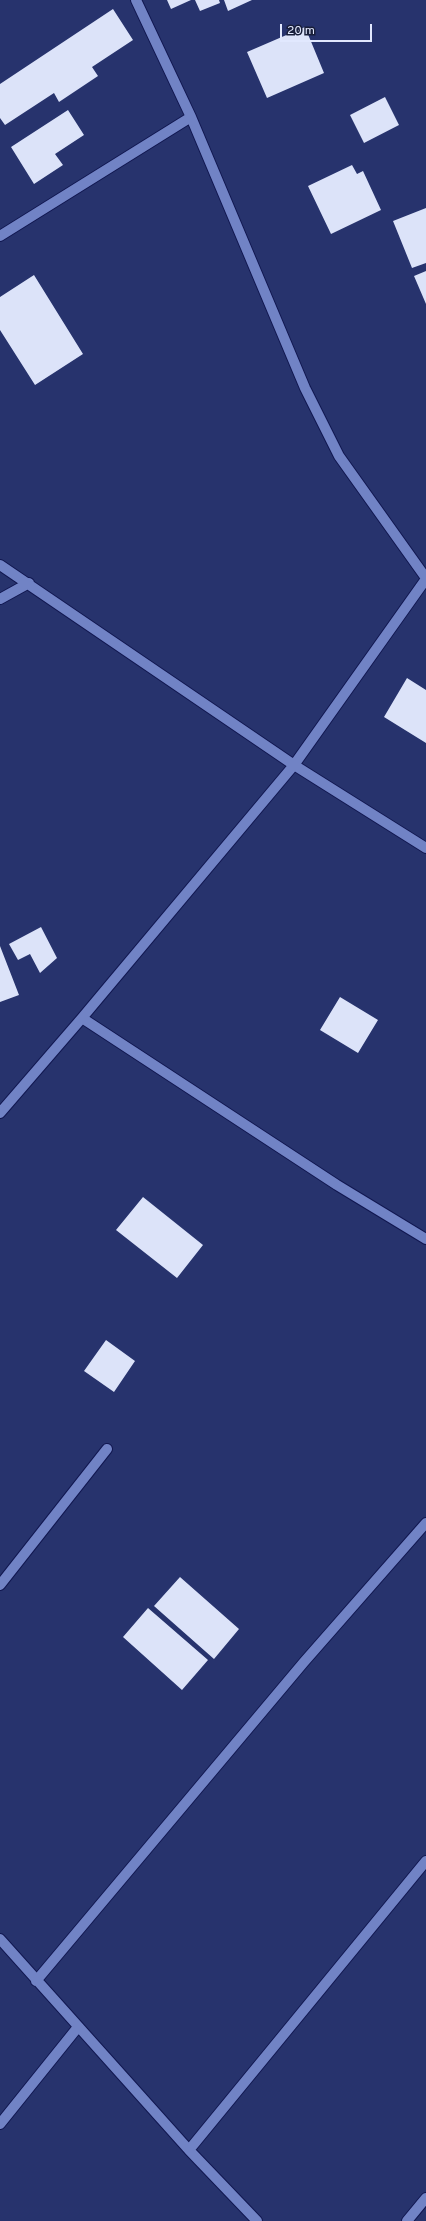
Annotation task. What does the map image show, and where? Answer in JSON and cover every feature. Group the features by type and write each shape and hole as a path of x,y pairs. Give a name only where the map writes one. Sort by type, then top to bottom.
{"street":[{"path":"0,1113 82,1018 294,765 426,578 339,456 305,388 191,117 136,0"},
{"path":"0,236 191,117"},
{"path":"0,565 29,583 294,765 426,848"},
{"path":"0,599 29,583"},
{"path":"82,1018 337,1185 426,1239"},
{"path":"0,1585 107,1449"},
{"path":"36,1981 304,1662 426,1523"},
{"path":"189,2150 426,1861"},
{"path":"0,1940 189,2150 257,2221"},
{"path":"0,2124 78,2027"},
{"path":"407,2221 426,2198"}],"building":[{"path":"167,0 191,0 171,9"},
{"path":"195,0 219,0 220,3 200,11"},
{"path":"224,0 252,0 228,11"},
{"path":"113,9 133,40 92,67 98,76 59,102 54,93 5,125 0,118 0,84"},
{"path":"305,27 324,73 267,98 247,52"},
{"path":"385,97 399,125 364,143 350,115"},
{"path":"68,110 84,135 55,154 63,165 34,184 11,147"},
{"path":"352,165 357,174 363,171 381,210 331,234 308,186"},
{"path":"426,208 426,263 412,268 393,221"},
{"path":"426,271 426,304 414,276"},
{"path":"34,275 83,354 35,385 0,330 0,297"},
{"path":"407,678 426,690 426,743 384,717"},
{"path":"41,927 57,958 40,973 30,954 18,960 9,944"},
{"path":"0,946 19,995 0,1002"},
{"path":"340,997 378,1020 358,1053 320,1030"},
{"path":"143,1197 203,1245 177,1278 116,1230"},
{"path":"106,1340 135,1361 114,1392 84,1371"},
{"path":"180,1577 239,1629 214,1659 154,1606"},
{"path":"148,1608 208,1660 182,1690 123,1637"}]}
